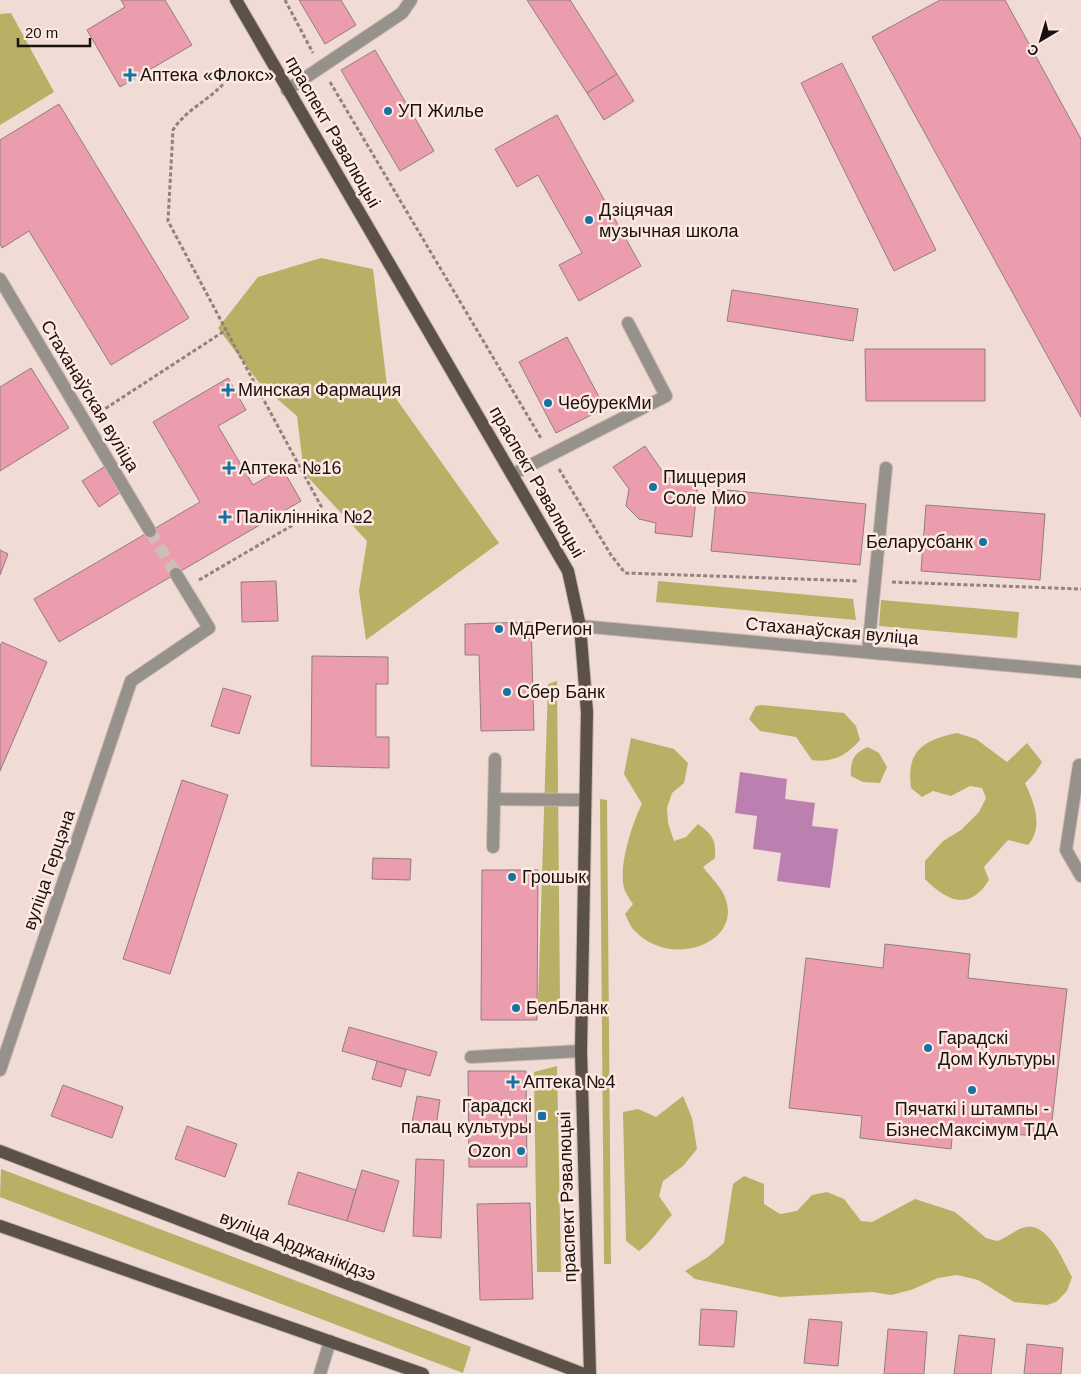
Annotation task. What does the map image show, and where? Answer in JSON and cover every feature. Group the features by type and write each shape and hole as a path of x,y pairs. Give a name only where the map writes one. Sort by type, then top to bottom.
{"main road":[{"name":"праспект Рэвалюцыі","path":"236,0 568,571 580,626 587,712 581,1051 590,1374"},
{"name":"вуліца Арджанікідзэ","path":"0,1151 584,1374"},
{"path":"0,1226 423,1374"}],"street":[{"path":"287,90 402,13 411,0"},
{"name":"Стаханаўская вуліца","path":"0,279 150,531"},
{"path":"513,474 666,396 628,323"},
{"path":"868,652 886,468"},
{"path":"176,574 184,589"},
{"name":"вуліца Герцэна","path":"0,1070 131,681 209,628 184,589"},
{"name":"Стаханаўская вуліца","path":"580,626 1081,672"},
{"path":"493,847 495,759"},
{"path":"1079,764 1066,850 1081,876"},
{"path":"495,800 586,800"},
{"path":"470,1057 581,1051"},
{"path":"320,1374 330,1342"}],"path":[{"path":"184,589 322,508 168,221 174,130 181,118 225,83 231,73"},
{"path":"85,422 226,330"}],"shaded area":[{"path":"11,13 54,92 0,125 0,14"},
{"path":"321,258 373,269 387,386 499,543 366,640 359,591 367,541 304,473 297,416 260,384 218,328 258,277"},
{"path":"658,581 853,599 856,620 656,602"},
{"path":"881,600 1019,612 1017,638 879,626"},
{"path":"557,681 560,1003 538,1003 548,684"},
{"path":"756,706 844,713 856,726 860,740 838,757 819,761 812,760 796,737 760,731 749,719"},
{"path":"957,733 976,739 1007,762 1027,743 1042,762 1025,783 1032,798 1036,814 1036,830 1033,838 1028,845 1008,840 984,867 989,880 981,890 966,900 950,897 933,887 925,879 925,861 943,841 961,830 979,812 986,798 982,788 970,786 951,796 933,791 922,797 911,788 910,775 914,756 919,749 935,739"},
{"path":"631,738 674,749 688,763 684,783 672,793 667,808 668,823 674,841 686,837 698,824 710,835 714,842 715,858 703,867 722,891 728,909 725,924 717,936 703,945 686,949 668,949 651,943 633,929 625,914 633,904 625,891 623,882 624,859 630,834 642,804 624,774"},
{"path":"868,747 879,753 887,767 880,783 863,782 851,776 852,761 859,752"},
{"path":"740,772 787,779 785,799 815,803 812,826 838,829 830,888 777,881 781,853 753,849 757,816 735,813"},
{"path":"600,799 607,800 611,1264 604,1264"},
{"path":"557,1066 561,1272 537,1272 534,1072"},
{"path":"683,1096 692,1118 697,1149 683,1166 663,1181 659,1196 672,1215 639,1251 626,1241 623,1112 638,1109 656,1117"},
{"path":"1,1169 471,1347 463,1373 0,1197"},
{"path":"744,1176 764,1184 764,1204 780,1214 797,1211 812,1195 827,1192 844,1199 861,1221 872,1222 915,1199 955,1212 986,1238 997,1241 1022,1228 1034,1227 1042,1231 1054,1244 1072,1277 1067,1291 1056,1302 1047,1305 1014,1302 978,1280 957,1275 938,1278 911,1290 891,1295 873,1292 780,1297 695,1279 685,1271 708,1257 724,1243 733,1184"}],"building":[{"path":"121,0 165,0 192,45 120,87 87,30 125,7"},
{"path":"299,0 341,0 356,25 325,44"},
{"path":"527,0 570,0 617,74 587,93"},
{"path":"940,0 1005,0 1081,139 1081,417 872,37"},
{"name":"УП Жилье","path":"375,50 434,151 400,171 341,70"},
{"path":"842,63 936,250 894,271 801,83"},
{"path":"617,74 634,101 604,120 587,93"},
{"path":"59,104 189,318 111,365 29,231 2,248 0,244 0,140"},
{"name":"Дзіцячая музычная школа","path":"557,115 641,266 579,301 559,265 582,253 538,175 517,187 495,149"},
{"path":"732,290 858,309 853,341 727,321"},
{"path":"567,337 605,408 556,433 519,362"},
{"path":"865,349 985,349 985,401 866,401"},
{"path":"31,368 69,428 0,471 0,387"},
{"name":"Паліклінніка №2","path":"228,378 246,410 218,426 253,485 282,468 301,501 59,642 34,599 200,502 153,422"},
{"path":"645,446 667,478 698,481 692,537 655,533 656,523 639,519 626,506 629,489 613,467"},
{"path":"104,467 121,492 99,507 82,481"},
{"path":"717,489 866,504 860,565 711,551"},
{"name":"Беларусбанк","path":"926,505 1045,514 1040,580 921,571"},
{"path":"0,550 8,554 0,575"},
{"path":"276,581 278,621 242,622 241,582"},
{"name":"Сбер Банк","path":"531,622 534,730 481,731 479,655 465,655 465,624"},
{"path":"2,642 47,662 0,771 0,646"},
{"path":"312,656 388,657 388,684 376,684 376,737 389,737 389,768 311,766"},
{"path":"223,688 251,696 239,734 211,726"},
{"path":"182,780 228,795 170,974 123,959"},
{"path":"373,858 411,859 410,880 372,879"},
{"path":"482,870 538,870 537,1020 481,1020"},
{"name":"Гарадскі Дом Культуры","path":"885,944 970,954 968,978 1067,989 1050,1138 953,1127 951,1149 860,1138 862,1116 789,1108 806,958 883,968"},
{"path":"349,1027 437,1052 430,1076 342,1051"},
{"path":"377,1061 406,1070 401,1087 372,1079"},
{"path":"468,1071 526,1071 527,1167 469,1167"},
{"path":"63,1085 123,1107 112,1138 51,1116"},
{"path":"417,1096 440,1100 435,1132 411,1128"},
{"path":"187,1126 237,1144 225,1177 175,1159"},
{"path":"416,1159 444,1160 441,1238 413,1236"},
{"path":"362,1170 399,1181 384,1232 347,1221"},
{"path":"298,1172 356,1190 347,1221 288,1204"},
{"path":"530,1203 533,1299 480,1300 477,1204"},
{"path":"701,1309 737,1311 734,1347 699,1345"},
{"path":"809,1319 842,1322 838,1366 804,1363"},
{"path":"888,1329 927,1332 924,1374 884,1374"},
{"path":"959,1335 995,1339 991,1374 954,1374"},
{"path":"1027,1344 1063,1348 1061,1374 1024,1374"}],"tunnel":[{"path":"150,531 176,574"}],"place":[{"name":"Аптека «Флокс»","path":"130,75"},
{"name":"УП Жилье","path":"388,111"},
{"name":"Дзіцячая музычная школа","path":"589,220"},
{"name":"Минская Фармация","path":"228,390"},
{"name":"ЧебурекМи","path":"548,403"},
{"name":"Аптека №16","path":"229,468"},
{"name":"Пиццерия Соле Мио","path":"653,487"},
{"name":"Паліклінніка №2","path":"225,517"},
{"name":"Беларусбанк","path":"983,542"},
{"name":"МдРегион","path":"499,629"},
{"name":"Сбер Банк","path":"507,692"},
{"name":"Грошык","path":"512,877"},
{"name":"БелБланк","path":"516,1008"},
{"name":"Гарадскі Дом Культуры","path":"928,1048"},
{"name":"Аптека №4","path":"513,1082"},
{"name":"Пячаткі і штампы - БізнесМаксімум ТДА","path":"972,1090"},
{"name":"Гарадскі палац культуры","path":"542,1116"},
{"name":"Ozon","path":"521,1151"}]}
